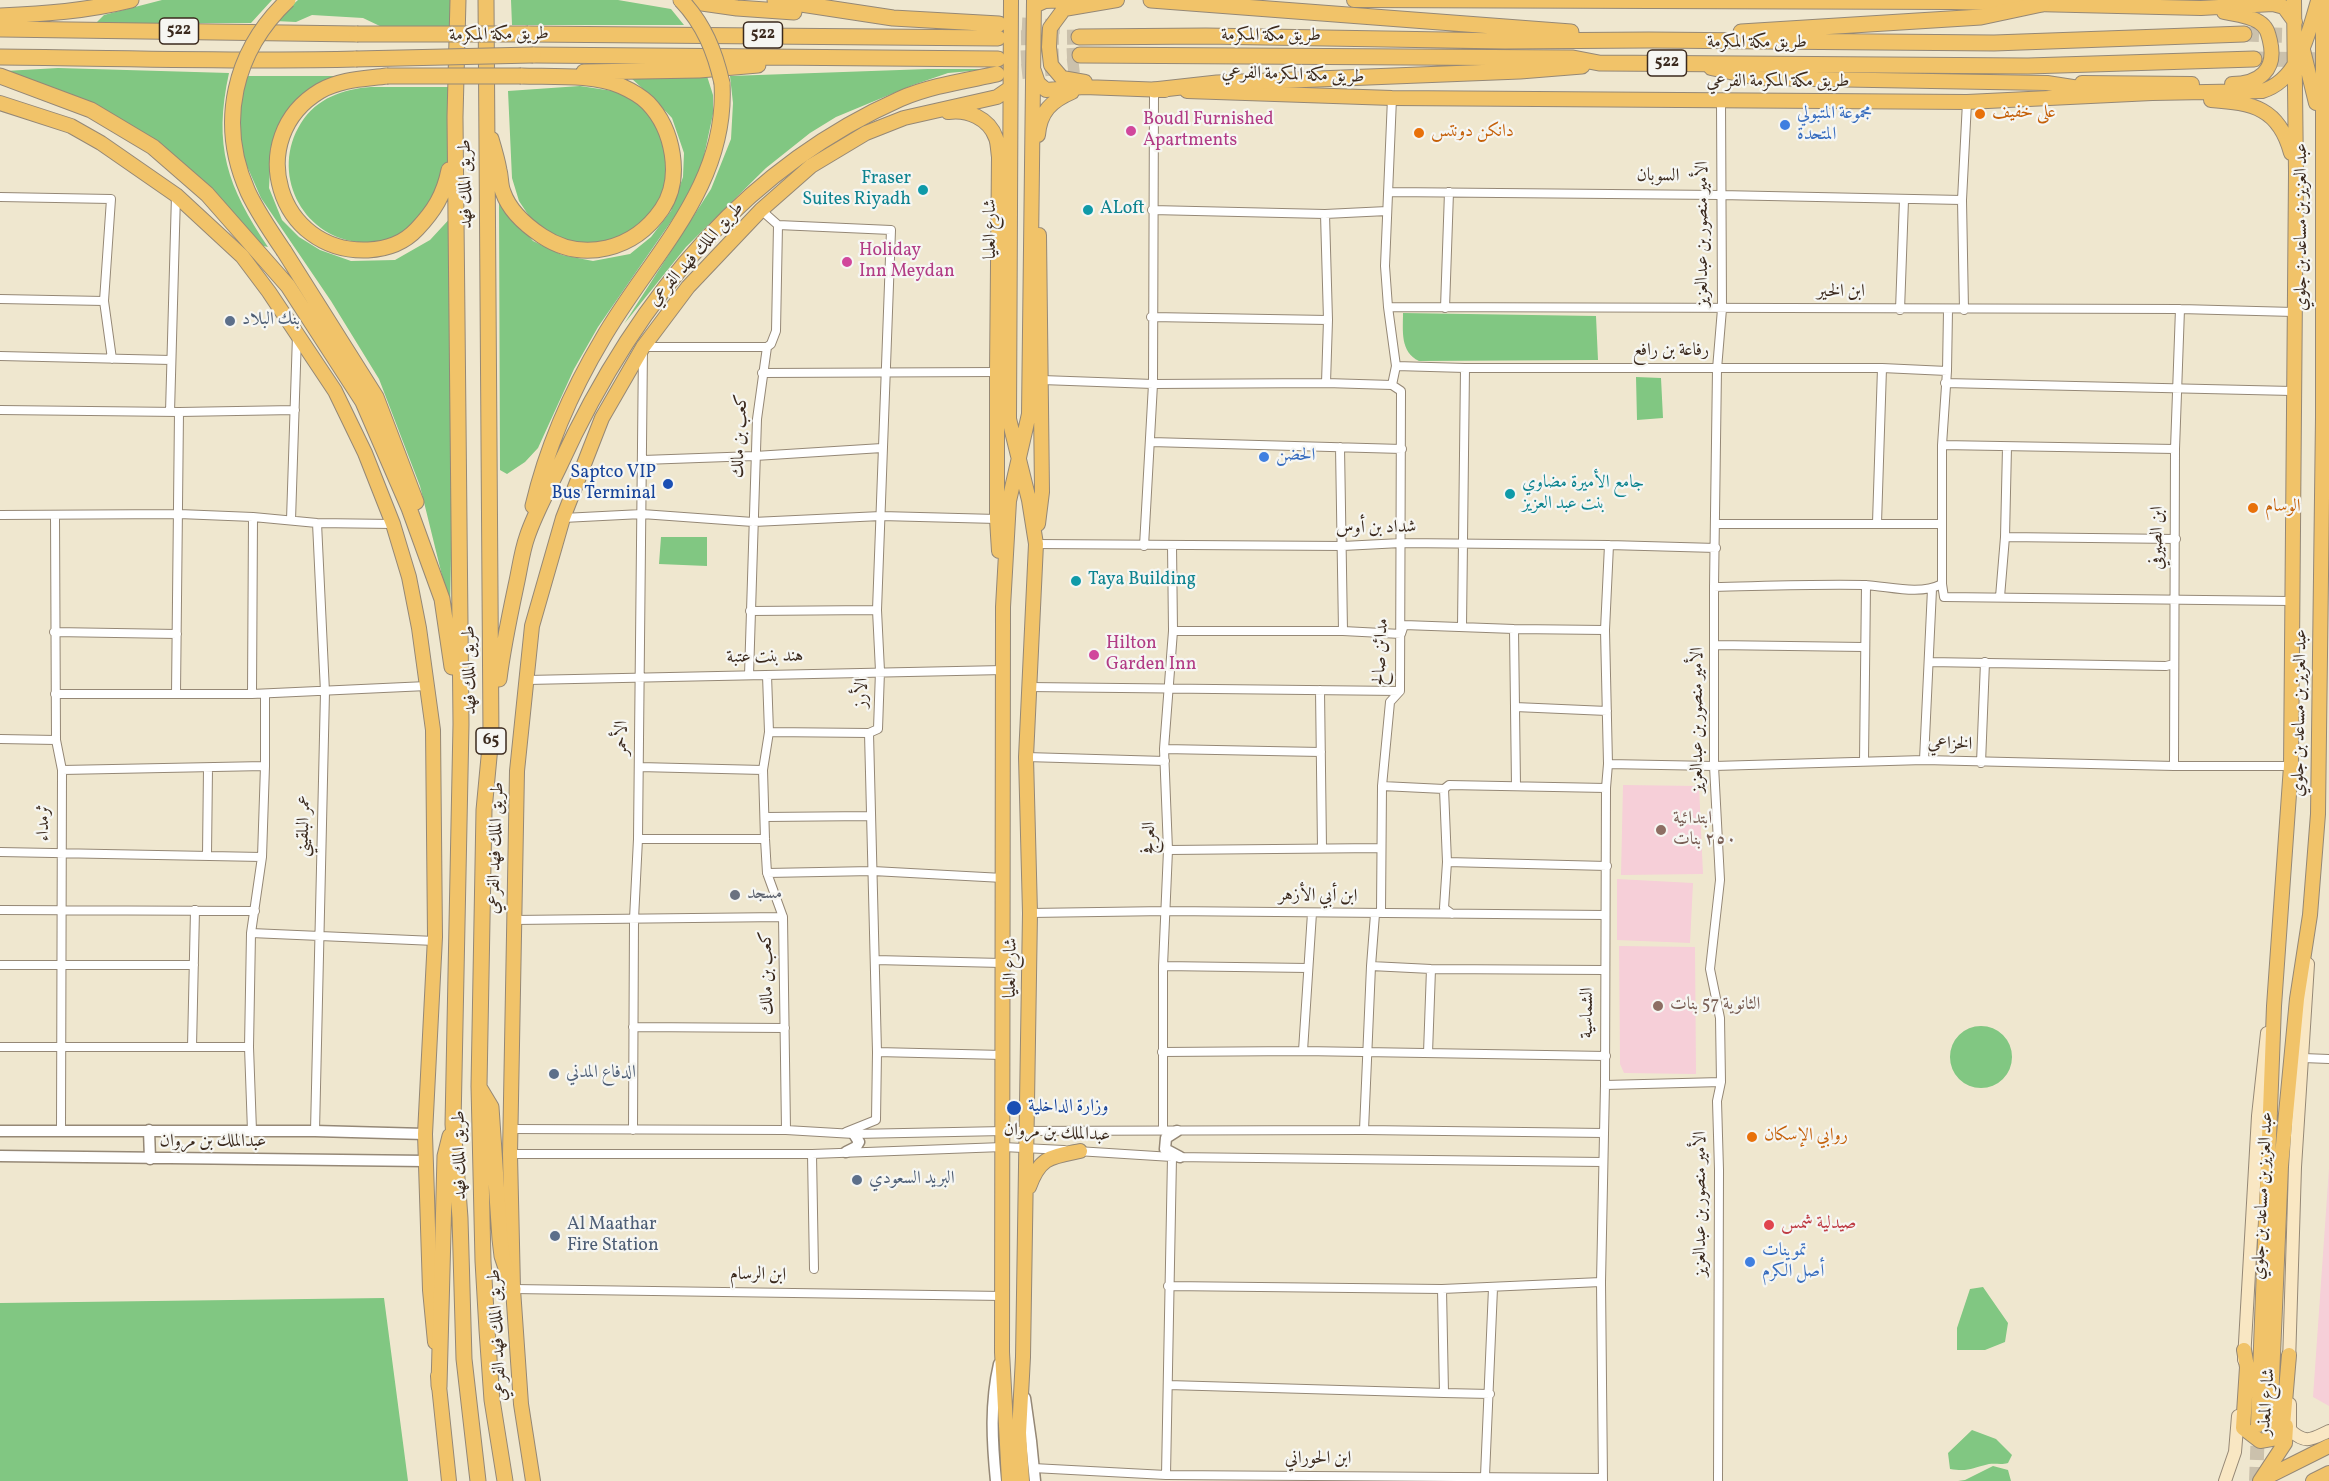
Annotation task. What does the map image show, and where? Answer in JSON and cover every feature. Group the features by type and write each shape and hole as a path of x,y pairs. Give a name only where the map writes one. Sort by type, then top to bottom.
{"highway":[{"path":"0,16 50,14 103,7 130,0"},
{"path":"288,0 263,26 252,44 234,92 232,118 240,168 248,191 264,223 376,397 409,480 438,586"},
{"name":"طريق الملك فهد","path":"458,0 455,117 461,724 453,1124 460,1218 464,1359 478,1481"},
{"name":"طريق الملك فهد","path":"486,0 491,736 484,810 479,1086 487,1330 492,1400 505,1481"},
{"path":"681,0 737,8 893,18"},
{"path":"491,736 502,654 526,538 540,478 552,442 573,394 603,338 673,234 703,184 716,150 723,106 722,83 716,55 700,25 681,0"},
{"path":"775,0 893,18"},
{"path":"1151,0 1649,40 1762,30 1981,17 2043,4"},
{"name":"طريق مكة المكرمة","path":"0,28 357,34 999,31 893,18"},
{"name":"طريق مكة المكرمة","path":"1078,33 1505,41 1994,43 2244,34"},
{"name":"طريق مكة المكرمة","path":"0,57 206,58 253,62 533,55 856,57 997,67 902,98 864,117 795,158 715,229 648,307 617,354 581,418 526,538"},
{"name":"طريق مكة المكرمة","path":"1080,60 1202,56 1573,58 1599,63 2028,66 2253,59"},
{"path":"521,76 568,72 699,70 856,57"},
{"path":"253,62 387,76 521,76 593,80 618,85 648,103 665,129 673,161 672,182 663,208 650,223 618,245 589,252 559,245 541,235 519,216 503,192 486,117"},
{"path":"1154,90 1217,83 1520,72 1599,63"},
{"path":"0,76 91,110 153,147 207,194 288,286 363,402 409,508 442,598 461,724"},
{"path":"387,76 345,81 320,91 294,115 282,139 278,156 278,174 284,200 292,215 304,228 326,242 351,251 376,250 394,246 414,232 433,212 445,189 451,161 455,117"},
{"path":"479,1086 491,1107 502,1256 513,1289"},
{"path":"439,1386 445,1156 453,1124"}],"main road":[{"path":"1000,0 1011,5"},
{"path":"1034,3 1068,0"},
{"path":"1117,0 1064,9 1050,28 1051,65 1062,78 1094,84 1154,90"},
{"path":"1354,0 1951,1 2201,9 2273,4 2284,7 2295,22"},
{"path":"2201,9 2221,0"},
{"path":"2294,0 2295,22"},
{"name":"طريق مكة المكرمة الفرعي","path":"2302,0 2321,139"},
{"name":"طريق مكة المكرمة الفرعي","path":"1032,66 1038,83 1046,90 1084,87 1392,98 1967,102 2152,93 2262,91 2273,88 2284,79 2295,63 2320,0"},
{"name":"عبد العزيز بن مساعد بن جلوي","path":"2295,22 2296,173 2292,391 2291,766 2274,1006 2264,1425 2281,1166 2297,999 2324,814 2325,471 2321,314 2321,139 2326,79 2326,42 2320,0"},
{"name":"شارع العليا","path":"1009,1481 1002,1352 1003,607 1009,501 1029,414 1034,3"},
{"name":"شارع العليا","path":"1011,5 1009,419 1036,544 1026,757 1030,914 1022,1383 1019,1432 1022,1481"},
{"path":"1691,63 1758,78 2241,84 2258,80 2268,70 2273,53 2267,28 2258,20 2201,9"},
{"name":"طريق مكة المكرمة الفرعي","path":"2295,22 2302,49 2310,66 2326,79"},
{"path":"2296,108 2310,66 2326,42"},
{"path":"2047,83 2120,95"},
{"path":"1036,544 1042,492 1039,125 1042,114 1055,99 1084,87"},
{"path":"761,210 811,166 866,132 904,118 997,97 1010,88"},
{"path":"2152,93 2233,102 2260,110 2278,123 2286,135 2296,173"},
{"path":"0,103 71,126 140,168 176,195 242,256 335,391 365,453 393,524 409,577 419,628 433,730 435,941 425,1134 430,1290 449,1481"},
{"path":"904,118 963,111 989,125 996,138 999,157 997,519 1003,607"},
{"name":"طريق الملك فهد الفرعي","path":"532,1481 520,1404 513,1289 510,1129 517,771 532,626 563,518 602,418 643,347 688,287 761,210"},
{"path":"2321,314 2329,293"},
{"path":"2310,915 2295,1167 2289,1355 2290,1430 2299,1439 2311,1440 2329,1431"},
{"path":"2225,1481 2235,1452 2244,1350 2258,1116 2270,1013 2274,1006"},
{"path":"1025,1197 1034,1172 1044,1161 1053,1156 1080,1151"},
{"path":"2244,1350 2247,1367 2242,1428 2260,1441 2277,1438 2283,1426 2289,1355"},
{"name":"شارع المعذر","path":"2260,1481 2285,1443 2289,1355"},
{"path":"2260,1481 2329,1446"},
{"path":"2281,1481 2296,1463"}],"street":[{"path":"1144,546 1153,384 1151,317 1154,90"},
{"path":"1042,380 1153,384 1392,385 1396,366 1385,266 1392,98"},
{"name":"الأمير منصور بن عبدالعزيز","path":"1718,1481 1719,1170 1717,1101 1721,1082 1720,1018 1710,969 1720,880 1714,766 1714,587 1717,524 1717,369 1722,309 1721,101"},
{"path":"1964,310 1962,200 1967,102"},
{"name":"السوبان","path":"1389,192 1962,200"},
{"path":"1445,308 1449,192"},
{"path":"176,195 171,360 179,514 176,694"},
{"path":"0,197 111,199 104,301 112,359"},
{"path":"1899,310 1904,200"},
{"path":"761,210 778,225"},
{"path":"1152,210 1325,213 1387,211"},
{"path":"1325,213 1328,320 1326,383"},
{"name":"الأرز","path":"778,225 891,230 877,610 880,671 878,729 869,733 877,1052 876,1119 850,1133"},
{"name":"كعب بن مالك","path":"749,675 757,418 767,347 771,344 776,331 778,225"},
{"path":"0,299 104,301"},
{"name":"ابن الخير","path":"1388,307 2180,309 2294,312"},
{"name":"ابن الصيرفي","path":"2174,766 2175,449 2180,309"},
{"path":"1948,310 1942,445 1942,584 1944,597 2291,601"},
{"path":"1151,317 1328,320"},
{"path":"291,520 297,333"},
{"path":"643,347 767,347"},
{"name":"الأحمر","path":"633,1130 634,919 641,677 643,347"},
{"path":"0,356 171,360"},
{"name":"رفاعة بن رافع","path":"1396,366 1947,371"},
{"path":"1462,627 1464,368"},
{"path":"1877,523 1882,369"},
{"path":"762,373 997,372"},
{"path":"1945,383 2292,391"},
{"name":"مدائن صالح","path":"1364,1130 1371,966 1378,913 1382,786 1390,702 1400,691 1401,391 1392,385"},
{"path":"0,410 175,412 295,410"},
{"path":"1151,442 1402,449"},
{"path":"1942,445 2175,449"},
{"path":"1340,447 1343,631"},
{"path":"2001,597 2007,447"},
{"path":"643,460 882,448"},
{"path":"0,515 179,514 253,517 317,523 393,524"},
{"path":"563,518 642,514 753,522 881,516 997,519"},
{"name":"ثرمداء","path":"55,515 56,740 62,770 62,1131"},
{"path":"252,694 253,517"},
{"name":"عمر البلقيني","path":"315,1131 325,692 317,523"},
{"path":"1717,524 1942,524"},
{"path":"2005,537 2176,539"},
{"name":"شداد بن أوس","path":"1036,544 1343,546 1401,543 1716,548"},
{"name":"العرفج","path":"1163,1131 1163,966 1168,850 1164,749 1173,632 1172,545"},
{"name":"الشماسية","path":"1603,1480 1600,1282 1606,1056 1605,915 1608,764 1605,630 1609,545"},
{"path":"1714,587 1866,585 1932,590 1942,584"},
{"path":"1864,761 1866,585"},
{"path":"1924,760 1932,590"},
{"path":"750,611 877,610"},
{"path":"1173,632 1343,631 1401,634 1404,625 1605,630"},
{"path":"1514,629 1516,786"},
{"path":"54,632 177,634"},
{"path":"1715,645 1864,647"},
{"path":"1929,662 2166,666 2174,664"},
{"path":"1981,763 1985,662"},
{"name":"هند بنت عتبة","path":"527,680 1004,670"},
{"name":"كعب بن مالك","path":"767,675 768,732 763,770 765,839 767,873 783,917 786,1130"},
{"path":"55,694 265,694 427,686"},
{"path":"1028,687 1400,691"},
{"path":"1320,690 1322,848"},
{"path":"252,1131 249,1047 251,933 262,857 265,694"},
{"path":"1515,707 1607,711"},
{"path":"768,732 869,733"},
{"path":"0,739 56,740"},
{"path":"1164,749 1321,752"},
{"path":"1026,757 1165,761"},
{"name":"الخزاعي","path":"1608,764 1714,766 1924,760 1981,763 2291,766"},
{"path":"62,770 265,766"},
{"path":"639,767 763,770"},
{"path":"207,855 208,768"},
{"path":"1382,786 1444,789 1449,785 1606,788"},
{"path":"1444,789 1447,862 1444,908 1452,914"},
{"path":"765,817 871,816"},
{"path":"638,839 765,839"},
{"path":"1168,850 1381,848"},
{"path":"0,852 262,857"},
{"path":"1447,862 1607,866"},
{"path":"767,873 873,871 1003,878"},
{"path":"0,910 255,911"},
{"path":"192,1047 195,910"},
{"name":"ابن أبي الأزهر","path":"1030,914 1167,911 1605,915"},
{"path":"1303,1051 1312,913"},
{"path":"513,920 783,917"},
{"path":"251,933 318,934 435,941"},
{"path":"875,960 1002,963"},
{"path":"0,965 194,965"},
{"path":"1163,966 1308,968"},
{"path":"1371,966 1431,969 1605,970"},
{"path":"1428,1053 1431,969"},
{"path":"633,1027 785,1028"},
{"path":"0,1047 249,1047"},
{"path":"1162,1052 1303,1051 1606,1056"},
{"path":"877,1052 1004,1055"},
{"path":"2303,1058 2329,1059"},
{"path":"1605,1085 1721,1082"},
{"name":"عبدالملك بن مروان","path":"510,1129 786,1130 850,1133 1364,1130 1604,1133"},
{"path":"149,1130 150,1159"},
{"name":"عبدالملك بن مروان","path":"0,1131 315,1131 425,1134"},
{"path":"1166,1475 1168,1287 1176,1157 1165,1149 1166,1138 1177,1131"},
{"path":"846,1152 860,1142 850,1133"},
{"name":"عبدالملك بن مروان","path":"510,1154 812,1154 1003,1147 1176,1157 1603,1162"},
{"path":"812,1154 814,1269"},
{"name":"عبدالملك بن مروان","path":"0,1156 426,1161"},
{"path":"1168,1287 1442,1289 1600,1282"},
{"path":"1485,1476 1493,1287"},
{"name":"ابن الرسام","path":"513,1289 1002,1296"},
{"path":"1442,1289 1444,1393"},
{"path":"996,1481 992,1414 995,1380 1002,1352"},
{"path":"1022,1383 1035,1481"},
{"path":"1168,1385 1490,1394"},
{"name":"ابن الحوراني","path":"1033,1468 1166,1475 1485,1476 1500,1479 1603,1480"}],"shaded area":[{"name":"ابتدائية ٢٥٠ بنات","path":"1623,785 1699,786 1703,874 1621,875"},
{"path":"1617,879 1693,883 1690,943 1617,940"},
{"name":"الثانوية 57 بنات","path":"1619,946 1695,947 1696,1074 1624,1073 1620,1064"},
{"path":"2329,1168 2329,1406 2313,1397"}],"green space":[{"path":"162,0 272,0 251,23 96,23 104,15"},
{"path":"298,0 453,0 451,29 384,28 363,18 312,15 296,22 275,21"},
{"path":"511,0 618,0 671,9 684,25 512,25"},
{"path":"58,68 229,73 224,99 223,122 223,144 227,164 242,204 268,247 259,245 226,207 75,97 5,71"},
{"path":"993,69 948,73 913,85 836,117 810,133 766,168 686,247 624,324 711,189 731,139 733,103 730,76"},
{"path":"246,76 335,76 312,87 287,112 271,147 269,188 282,220 299,237 320,250 351,261 395,260 430,240 454,214 457,250 450,608 420,486 379,379 331,301 261,198 243,157 239,130 240,98"},
{"path":"707,76 713,95 713,114 702,165 681,207 598,327 574,369 538,448 525,462 507,474 500,470 499,201 533,241 562,255 593,261 630,254 651,237 671,211 683,177 684,153 672,118 631,78"},
{"path":"580,86 613,91 631,98 650,114 668,146 665,195 635,233 589,246 553,236 533,222 519,201 512,178 508,91"},
{"path":"371,87 449,87 450,155 441,191 416,222 402,236 386,242 369,243 338,237 321,228 307,215 296,199 290,181 289,161 292,142 307,114 331,96"},
{"path":"1403,313 1596,316 1598,360 1419,361 1408,352 1406,347 1403,334"},
{"path":"1636,377 1661,378 1663,418 1637,420"},
{"path":"661,537 707,537 707,566 659,564"},
{"path":"1975,1026 1987,1026 2003,1035 2010,1045 2012,1057 2010,1069 2003,1079 1987,1088 1975,1088 1964,1083 1955,1074 1950,1063 1950,1051 1955,1040 1964,1031"},
{"path":"1983,1287 2008,1323 2005,1342 1985,1350 1957,1350 1957,1328 1970,1289"},
{"path":"384,1298 408,1481 0,1481 0,1303"},
{"path":"1972,1430 1996,1439 2012,1455 2008,1463 1989,1464 1966,1470 1950,1469 1948,1453"},
{"path":"1993,1466 2008,1470 2011,1481 1958,1481 1965,1480"}],"tunnel":[{"path":"999,24 1063,27"},
{"path":"2244,34 2308,36"},
{"path":"998,38 1079,37"},
{"path":"998,59 1080,55"},
{"path":"2254,59 2329,60"},
{"path":"999,74 1079,65"},
{"path":"2256,1481 2258,1430"}],"place":[{"name":"على خفيف","path":"1980,114"},
{"name":"مجموعة المتبولي المتحدة","path":"1785,125"},
{"name":"Boudl Furnished Apartments","path":"1131,131"},
{"name":"دانكن دونتس","path":"1419,133"},
{"name":"Fraser Suites Riyadh","path":"923,190"},
{"name":"ALoft","path":"1088,210"},
{"name":"Holiday Inn Meydan","path":"847,262"},
{"name":"بنك البلاد","path":"230,321"},
{"name":"الحضن","path":"1264,457"},
{"name":"Saptco VIP Bus Terminal","path":"668,484"},
{"name":"جامع الأميرة مضاوي بنت عبد العزيز","path":"1510,494"},
{"name":"الوسام","path":"2253,508"},
{"name":"Taya Building","path":"1076,581"},
{"name":"Hilton Garden Inn","path":"1094,655"},
{"name":"ابتدائية ٢٥٠ بنات","path":"1661,830"},
{"name":"مسجد","path":"735,895"},
{"name":"الثانوية 57 بنات","path":"1658,1006"},
{"name":"الدفاع المدني","path":"554,1074"},
{"name":"وزارة الداخلية","path":"1014,1108"},
{"name":"روابي الإسكان","path":"1752,1137"},
{"name":"البريد السعودي","path":"857,1180"},
{"name":"صيدلية شمس","path":"1769,1225"},
{"name":"Al Maathar Fire Station","path":"555,1236"},
{"name":"تموينات أصل الكرم","path":"1750,1262"}]}
